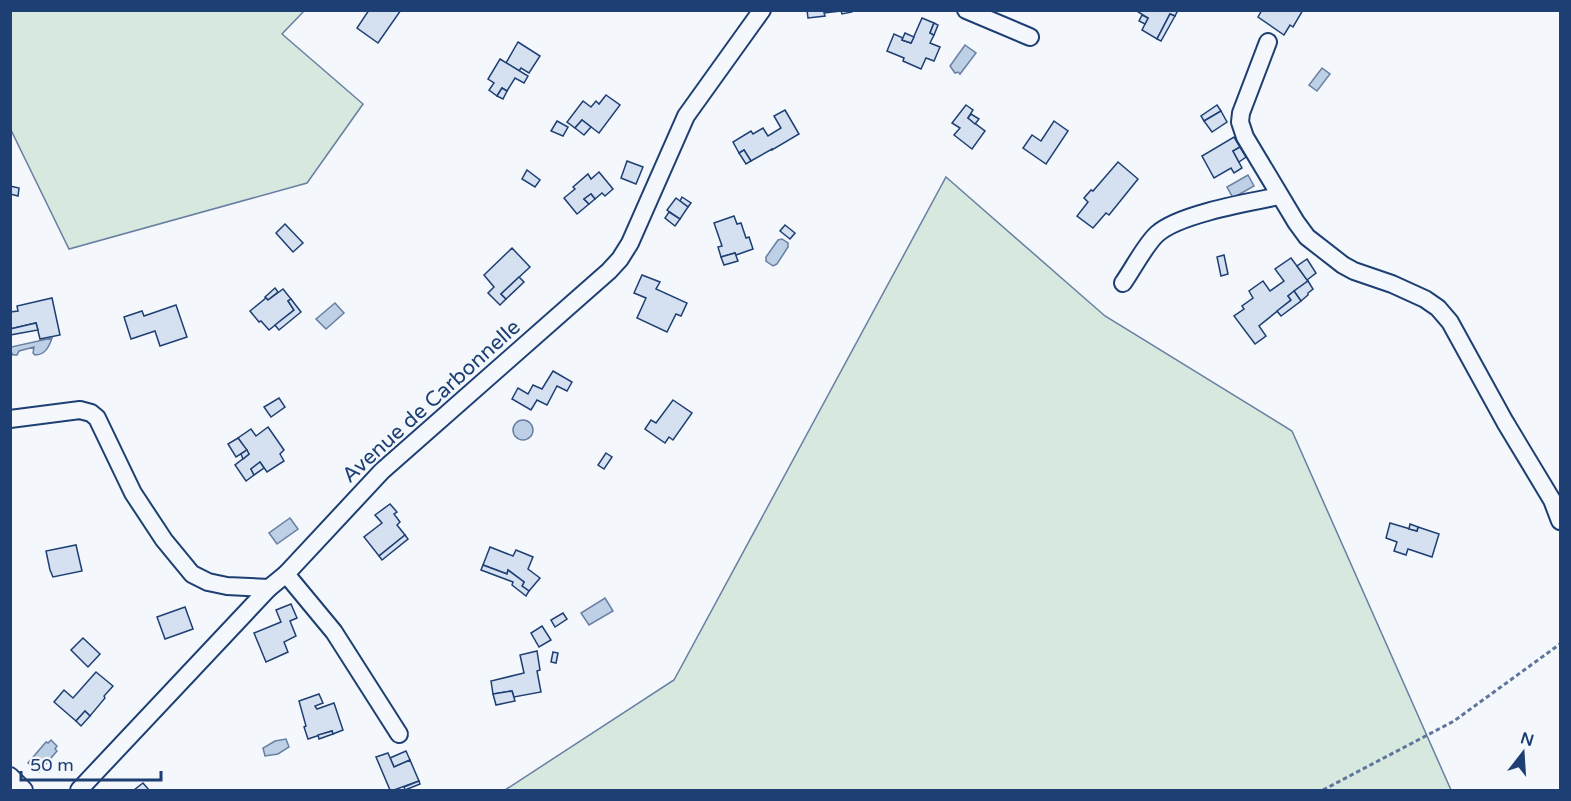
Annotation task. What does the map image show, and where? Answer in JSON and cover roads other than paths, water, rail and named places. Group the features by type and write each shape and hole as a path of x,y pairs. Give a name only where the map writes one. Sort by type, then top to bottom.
{"street":[{"name":"Avenue de Carbonnelle","path":"79,790 382,471 620,259 630,243 686,116 762,10"},
{"path":"966,10 1030,38"},
{"path":"1268,42 1241,113 1240,122 1245,137 1280,196 1307,237 1343,265 1392,284 1425,299 1438,308 1450,322 1505,422 1552,500 1560,520"},
{"path":"1123,283 1150,243 1170,225 1198,215 1280,196"},
{"path":"10,419 80,410 91,413 97,418 133,493 164,540 192,574 208,582 227,586 269,588"},
{"path":"286,574 334,632 399,734"},
{"path":"10,776 24,790"}],"water":[{"path":"965,45 976,53 960,74 955,73 950,66"},
{"path":"1322,68 1330,74 1317,91 1309,85"},
{"path":"1248,175 1254,186 1233,198 1227,187"},
{"path":"782,239 788,243 788,247 777,264 773,266 766,261 766,257 778,240"},
{"path":"335,303 344,313 326,329 316,319"},
{"path":"52,338 46,350 41,354 33,353 34,347 19,351 17,355 11,352 11,347"},
{"path":"523,420 530,423 533,430 530,437 523,440 516,437 513,430 516,423"},
{"path":"290,518 298,529 277,544 269,533"},
{"path":"605,598 613,611 589,625 581,613"},
{"path":"286,739 289,747 278,754 265,756 263,748 275,741"},
{"path":"51,740 57,746 55,749 57,751 39,772 28,763 46,742"}]}
